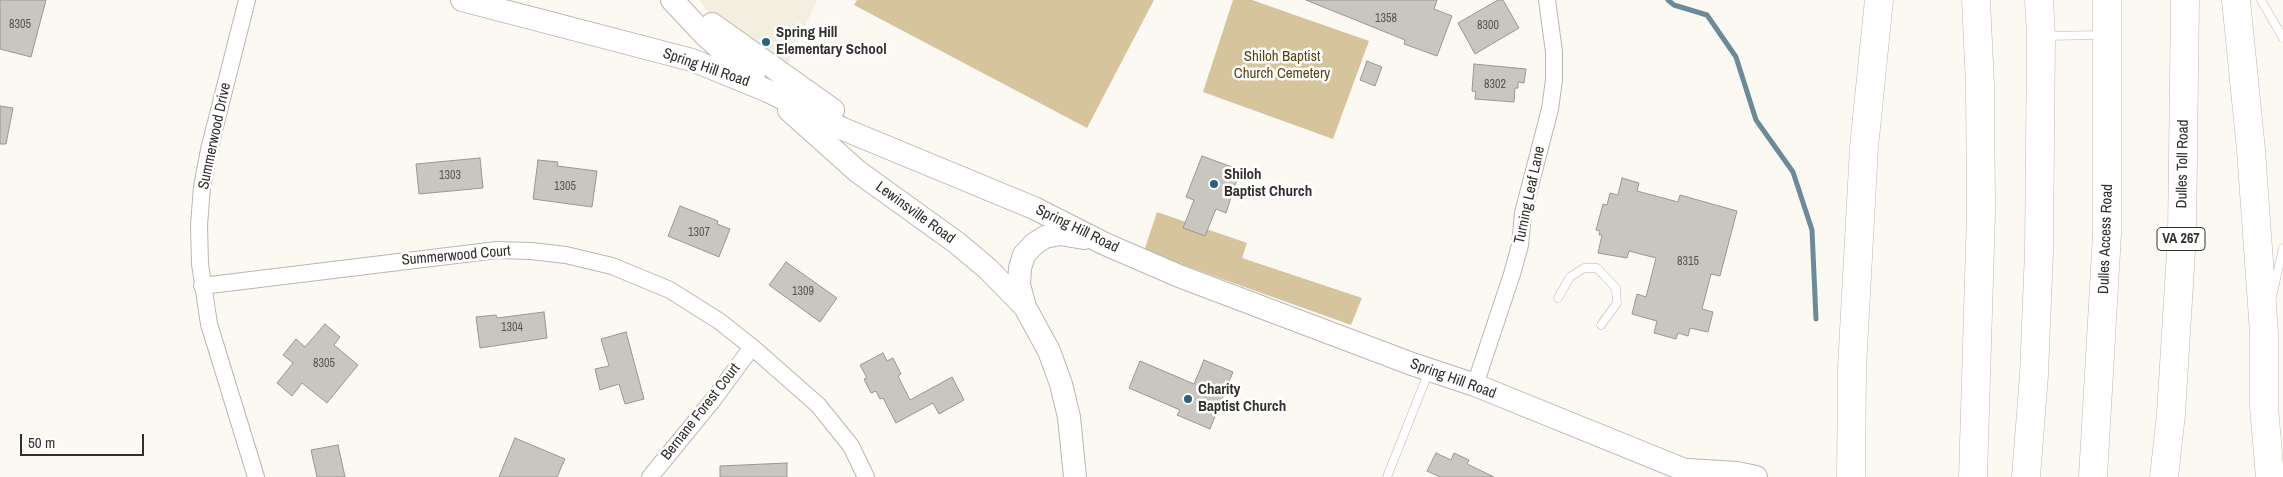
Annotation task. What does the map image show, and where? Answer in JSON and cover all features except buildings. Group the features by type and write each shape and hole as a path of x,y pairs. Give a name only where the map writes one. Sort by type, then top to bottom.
{"highway":[{"path":"1851,477 1852,368 1864,148 1879,0"},
{"path":"1973,475 1981,213 1980,86 1976,0"},
{"path":"2026,477 2034,375 2039,251 2041,36 2039,0"},
{"name":"Dulles Access Road","path":"2093,477 2100,390 2107,234 2108,0"},
{"name":"Dulles Toll Road","path":"2164,477 2171,414 2182,235 2185,0"},
{"path":"2236,0 2251,150 2266,361 2264,407 2270,477"},
{"path":"2266,361 2274,393 2283,411"}],"main road":[{"name":"Spring Hill Road","path":"462,0 692,60 768,91 843,129 1051,216 1105,244 1178,276 1475,386 1695,474 1737,473 1756,477"},
{"name":"Lewinsville Road","path":"672,0 705,35 857,171 957,243 988,270 1025,307 1049,351 1061,384 1069,417 1075,477"},
{"path":"678,0 823,104 918,159"},
{"path":"1025,307 1019,285 1020,268 1024,254 1034,244 1045,237 1060,234 1076,236 1105,244"}],"street":[{"name":"Summerwood Drive","path":"247,0 209,150 202,187 199,225 202,286 216,351 256,477"},
{"name":"Turning Leaf Lane","path":"1475,386 1520,245 1524,213 1550,109 1554,80 1554,52 1547,0"},
{"name":"Summerwood Court","path":"202,286 472,252 531,251 588,260 627,271 670,290 719,321 752,347 818,405 851,446 866,477"},
{"name":"Bernane Forest Court","path":"650,477 713,400 752,347"}],"lane":[{"path":"2261,0 2283,38"},
{"path":"2041,36 2108,34"},
{"path":"2264,333 2283,248"},
{"path":"1558,298 1570,277 1584,268 1597,268 1616,288 1617,303 1600,325"},
{"path":"1387,477 1430,369"}],"shaded area":[{"name":"Spring Hill Elementary School","path":"699,0 817,0 779,83 720,27"}],"green space":[{"path":"857,0 1154,0 1087,128 854,5"},
{"name":"Shiloh Baptist Church Cemetery","path":"1233,0 1252,0 1369,41 1333,139 1203,92"},
{"path":"1157,212 1247,243 1242,258 1362,298 1351,325 1144,251"}],"waterway":[{"path":"1668,0 1674,5 1707,15 1736,57 1756,120 1793,172 1812,230 1816,319"}],"place":[{"name":"Spring Hill Elementary School","path":"766,42"},
{"name":"Shiloh Baptist Church","path":"1214,184"},
{"name":"Charity Baptist Church","path":"1188,399"}]}
